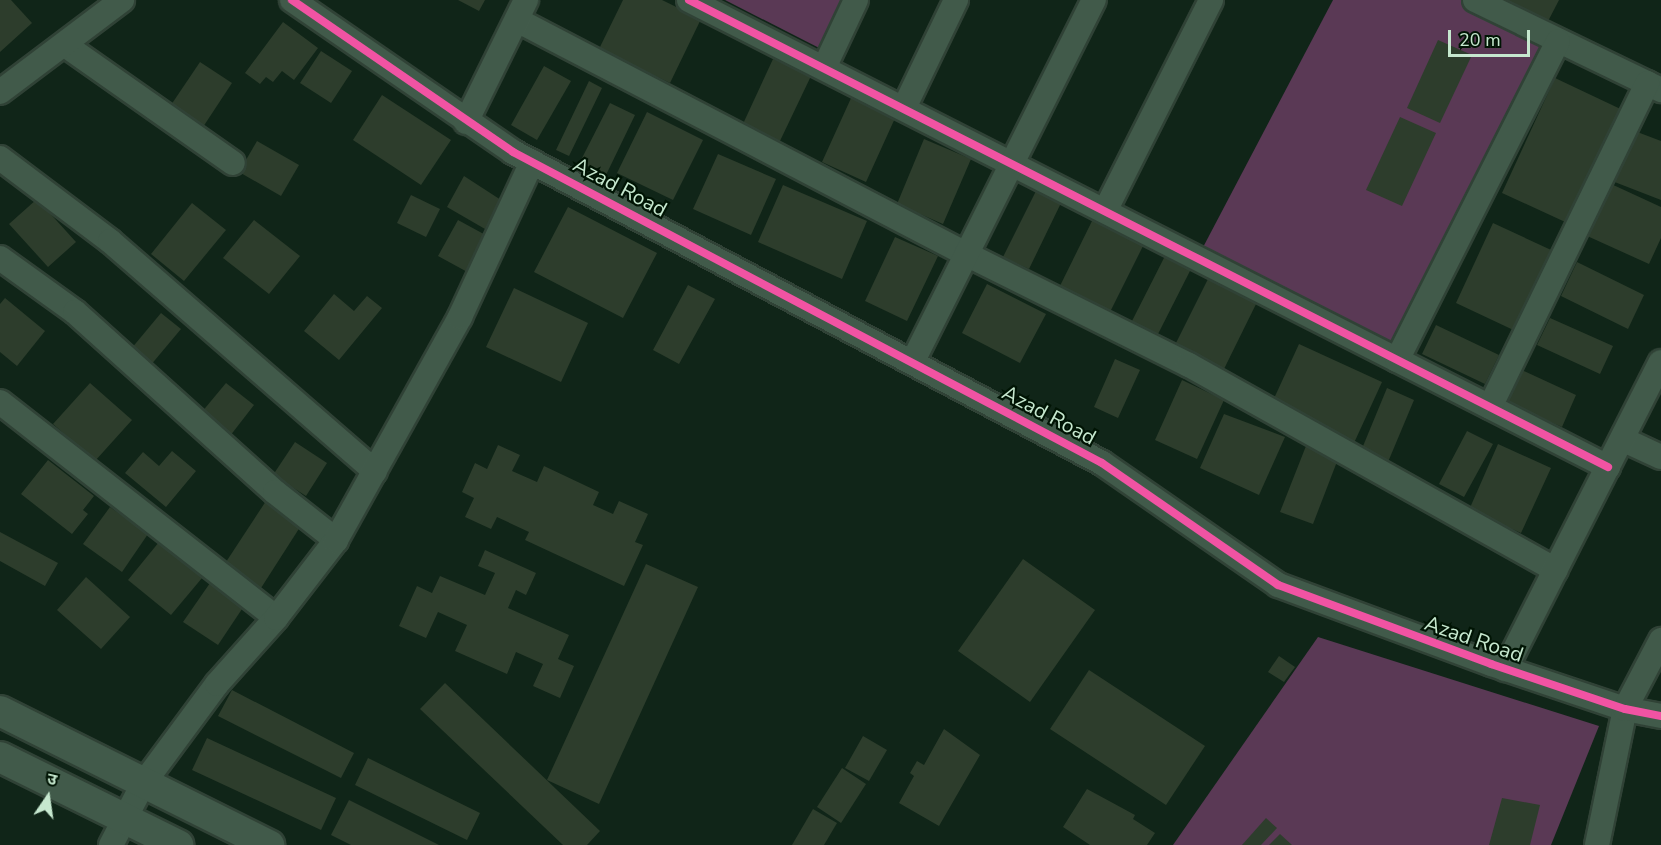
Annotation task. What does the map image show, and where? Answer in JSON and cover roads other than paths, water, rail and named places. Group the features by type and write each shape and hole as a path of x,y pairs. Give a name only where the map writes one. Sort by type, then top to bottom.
{"street":[{"path":"0,92 122,0"},
{"name":"Azad Road","path":"292,0 466,122 532,162 913,361 1102,463 1278,585 1625,710 1661,716"},
{"path":"689,0 1608,467"},
{"path":"824,68 856,0"},
{"path":"904,108 956,0"},
{"path":"913,361 1094,0"},
{"path":"1105,211 1211,0"},
{"path":"1475,0 1654,86 1490,407"},
{"path":"466,122 522,10 966,254 1190,365 1556,570"},
{"path":"1397,360 1558,41"},
{"path":"65,45 233,164"},
{"path":"0,158 110,241 375,471"},
{"path":"117,832 143,784 218,684 276,618 336,540 460,317 532,162"},
{"path":"0,258 75,312 275,492 336,540"},
{"path":"1506,669 1661,362"},
{"path":"0,402 276,618"},
{"path":"1622,439 1661,457"},
{"path":"1597,845 1625,710 1661,640"},
{"path":"0,711 269,845"},
{"path":"0,757 117,832 178,845"}]}
